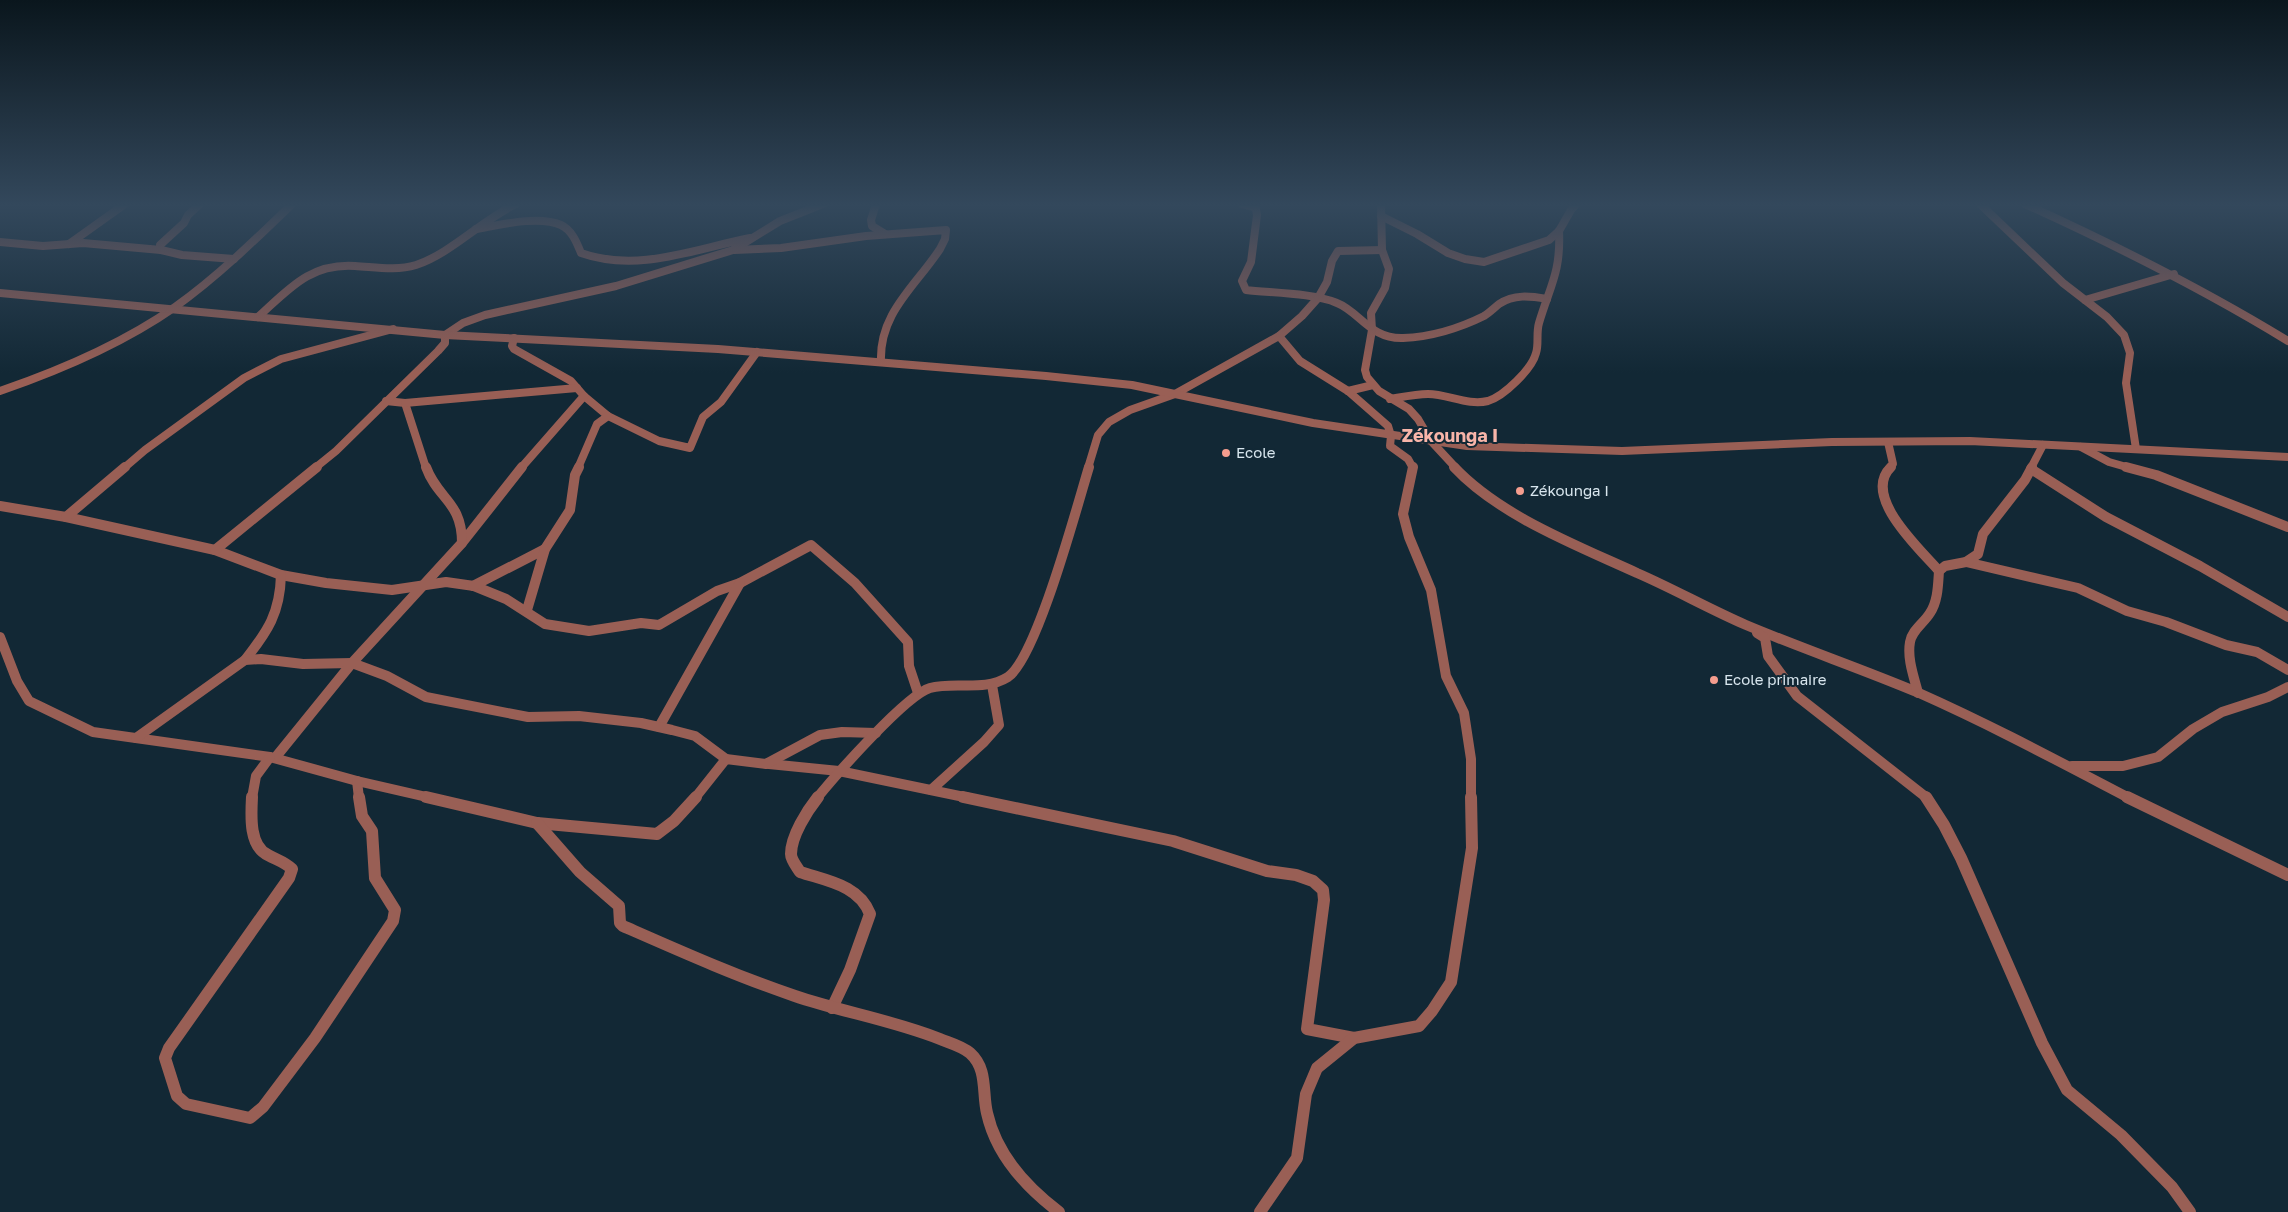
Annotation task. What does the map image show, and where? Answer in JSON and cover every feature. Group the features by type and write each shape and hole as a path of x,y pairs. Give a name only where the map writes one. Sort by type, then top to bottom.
{"street":[{"path":"0,391 20,385 106,347 175,308 232,261"},
{"path":"258,317 308,276 323,268 339,266 398,268 426,261"},
{"path":"611,261 639,261"},
{"path":"445,335 463,323 484,315 616,286 699,261"},
{"path":"881,362 880,343 888,320 910,286 933,261"},
{"path":"1251,261 1242,281 1246,290 1318,298 1338,303 1349,309 1372,330 1400,338 1416,337 1456,328 1485,315 1501,303 1512,298 1528,296 1547,299"},
{"path":"832,1008 850,970 870,914 865,901 847,888 800,872 794,864 791,856 802,819 840,771 918,693 932,686 992,685 1011,675 1026,654 1047,600 1098,435 1109,422 1130,410 1175,394 1279,336 1302,316 1318,298 1327,282 1332,261"},
{"path":"1386,261 1389,269 1388,278 1385,288 1372,308 1372,330 1365,370 1372,385 1390,399 1409,409 1418,419 1430,441 1464,477 1495,500 1546,532 1667,586 1744,624 1918,693 2069,765 2181,825 2288,875"},
{"path":"1475,261 1489,261"},
{"path":"1390,399 1428,394 1472,402 1495,398 1524,373 1536,354 1538,325 1556,276 1559,261"},
{"path":"2039,261 2063,283 2107,317 2124,335 2130,353 2126,383 2136,449"},
{"path":"2145,261 2217,297 2288,340"},
{"path":"2085,300 2174,274"},
{"path":"0,293 175,308 445,335 756,352 1055,377 1132,386 1313,423 1391,436 1490,447 1622,451 1970,441 2288,457"},
{"path":"66,517 145,450 244,378 281,359 394,329"},
{"path":"215,550 336,451 438,351 445,343 445,335"},
{"path":"245,660 261,659 303,664 352,663 387,676 426,697 528,717 579,716 659,727 695,736 726,760 840,771 1173,841 1266,871 1296,875 1313,881 1323,890 1324,900 1308,1029 1354,1038 1418,1026 1432,1011 1451,982 1472,848 1471,759 1468,729 1459,700 1446,676 1431,590 1409,537 1403,514 1414,470 1413,465 1410,459 1390,446 1391,436 1388,426 1348,391 1337,386 1300,361 1279,336"},
{"path":"514,338 512,346 514,349 571,381 584,396 608,416 659,441 690,448 703,417 721,402 747,368 756,352"},
{"path":"1348,391 1372,385"},
{"path":"386,401 405,403 576,388"},
{"path":"357,781 362,816 372,831 375,878 394,910 393,921 314,1038 263,1107 250,1118 186,1104 178,1096 165,1058 169,1048 290,878 292,869 288,863 264,853 256,845 252,809 256,776 352,663 462,543 540,444 584,396"},
{"path":"405,403 429,475 438,490 443,492 458,512 462,543"},
{"path":"527,610 545,549 570,510 575,475 594,429 597,424 608,416"},
{"path":"1888,442 1893,464 1882,479 1889,513 1939,571 1936,597 1931,612 1913,633 1910,641 1913,672 1918,693"},
{"path":"1939,571 1946,566 1966,562 1978,554 1987,528 2031,469 2043,445"},
{"path":"2081,447 2109,462 2156,475 2288,527"},
{"path":"2031,469 2106,517 2200,566 2288,617"},
{"path":"0,506 66,517 215,550 280,575 392,590 446,582 472,586 506,598 527,610 545,624 579,631 641,623 659,625 670,621 717,592 740,583 811,545 834,562 908,642 909,666 918,693"},
{"path":"472,586 545,549"},
{"path":"1966,562 2078,588 2127,611 2166,622 2226,645 2256,652 2288,670"},
{"path":"136,738 245,660 268,632 276,614 281,598 280,575"},
{"path":"659,727 740,583"},
{"path":"1744,624 1765,638 1768,656 1797,696 1842,734 1896,772 1926,797 1944,825 1977,892 2042,1043 2067,1090 2121,1135 2172,1188 2190,1212"},
{"path":"0,637 17,681 29,701 93,732 207,746 272,758 357,781 537,823 657,834 662,832 678,816 726,760"},
{"path":"931,790 993,733 999,725 992,685"},
{"path":"2069,765 2123,766 2158,757 2192,728 2222,712 2268,697 2288,687"},
{"path":"766,764 788,754 820,735 842,732 876,733"},
{"path":"537,823 580,872 619,906 620,923 623,926 698,959 794,996 832,1008 917,1029 971,1054 978,1061 983,1073 988,1114 1000,1144 1021,1180 1042,1200 1059,1212"},
{"path":"1260,1212 1298,1158 1306,1094 1317,1068 1354,1038"}],"place":[{"name":"Ecole","path":"1226,453"},
{"name":"Zékounga I","path":"1520,491"},
{"name":"Ecole primaire","path":"1714,680"}],"district":[{"name":"Zékounga I","path":"1450,436"}]}
